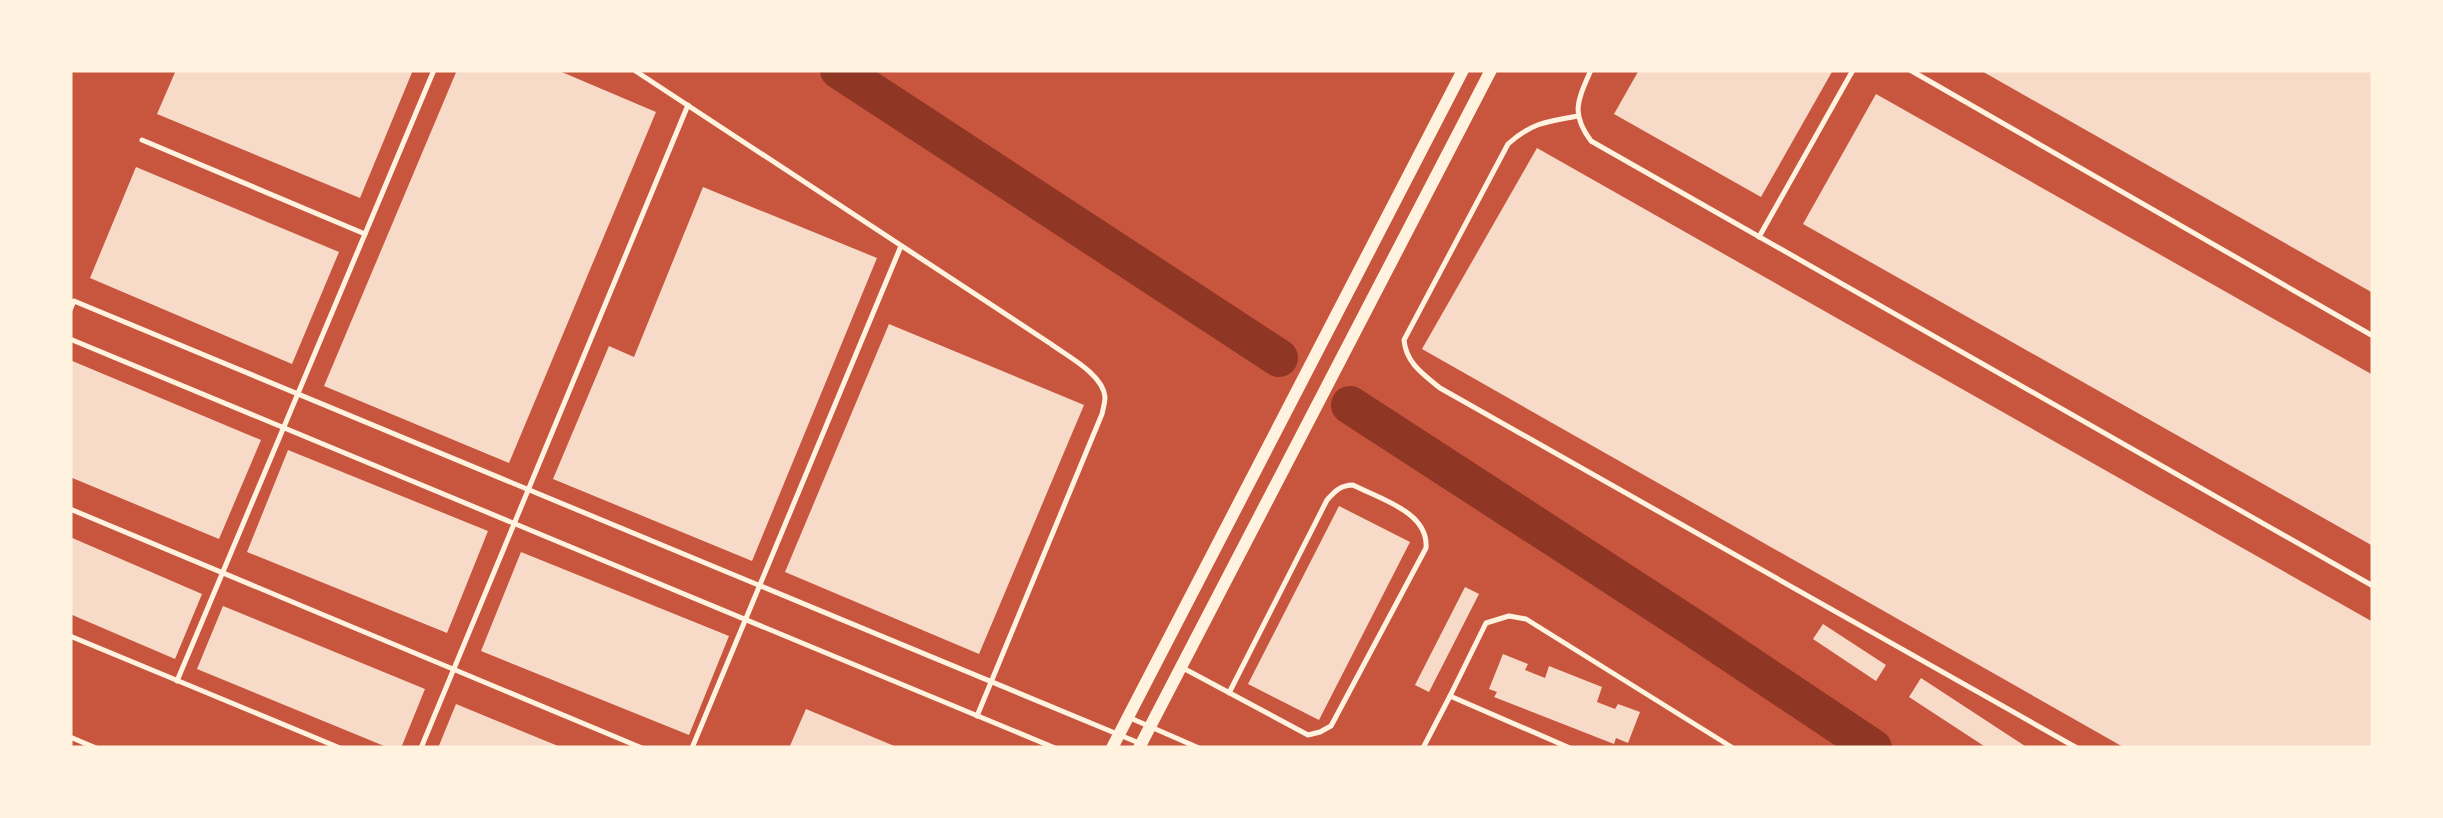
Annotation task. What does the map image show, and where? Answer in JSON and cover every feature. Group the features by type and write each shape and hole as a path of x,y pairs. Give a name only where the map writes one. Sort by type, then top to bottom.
{"main road":[{"path":"1126,744 1128,717 1462,70"},
{"path":"1126,744 1150,726 1491,70"}],"lane":[{"path":"178,681 434,70"},
{"path":"634,70 1050,344 1102,387 1106,399 1102,414 977,716"},
{"path":"1591,70 1578,104 1578,124 1591,141 2373,586"},
{"path":"1759,237 1853,70"},
{"path":"1910,70 2373,336"},
{"path":"421,748 688,105"},
{"path":"1578,116 1524,129 1508,144 1404,340 1405,353 1416,368 1440,388 2078,748"},
{"path":"142,140 365,234"},
{"path":"692,748 902,246"},
{"path":"70,310 74,301 991,681 1126,744"},
{"path":"70,339 1055,748"},
{"path":"1180,667 1308,735 1331,726 1426,548 1423,528 1413,516 1353,485 1336,491 1327,500 1229,693"},
{"path":"70,509 642,748"},
{"path":"1423,748 1486,624 1509,616 1526,619 1734,748"},
{"path":"70,636 340,748"},
{"path":"1450,696 1570,748"},
{"path":"1128,717 1199,748"},
{"path":"70,738 96,748"}],"building":[{"path":"176,70 413,70 360,198 157,114"},
{"path":"457,70 557,70 656,112 509,463 324,386"},
{"path":"1639,70 1833,70 1761,197 1614,114"},
{"path":"1980,70 2373,70 2373,293"},
{"path":"1876,94 2373,375 2373,546 1803,224"},
{"path":"1537,148 2373,622 2373,748 2125,748 1422,349"},
{"path":"136,167 339,252 292,364 90,278"},
{"path":"703,187 877,258 752,561 553,479 609,346 634,357"},
{"path":"889,324 1084,405 979,654 785,572"},
{"path":"70,360 261,440 219,539 70,477"},
{"path":"288,450 488,531 447,633 247,552"},
{"path":"1339,506 1410,542 1319,720 1248,684"},
{"path":"70,537 202,594 175,659 70,614"},
{"path":"521,552 729,636 689,735 481,651"},
{"path":"1465,587 1479,594 1429,692 1415,685"},
{"path":"223,606 425,689 401,748 389,748 197,669"},
{"path":"1823,624 1886,665 1876,681 1813,639"},
{"path":"1503,654 1528,664 1525,670 1545,678 1549,666 1602,687 1597,702 1640,712 1628,743 1616,738 1614,744 1494,697 1497,692 1489,689"},
{"path":"1921,678 2028,748 1987,748 1909,697"},
{"path":"456,704 563,748 438,748"},
{"path":"806,709 899,748 789,748"}],"waterway":[{"path":"839,70 1279,358"},
{"path":"1350,405 1873,748"}]}
